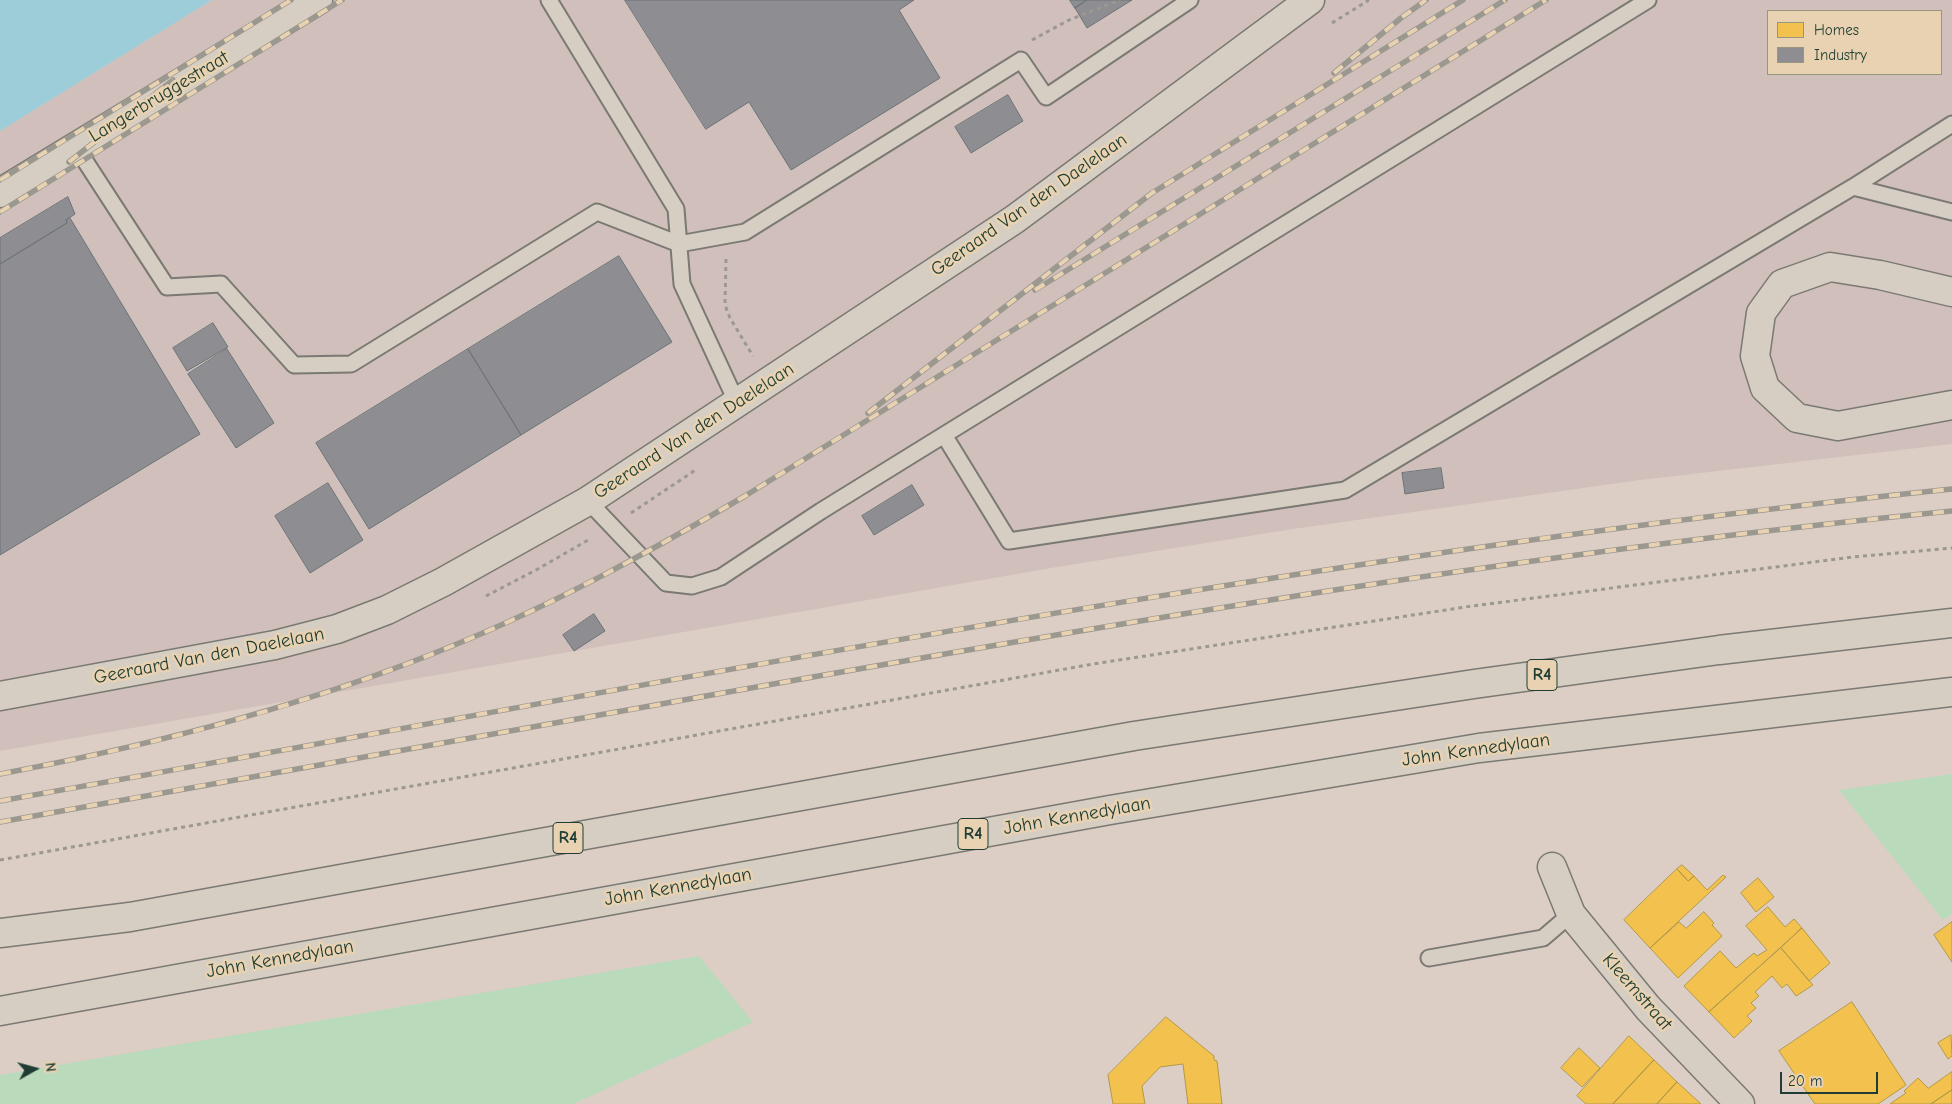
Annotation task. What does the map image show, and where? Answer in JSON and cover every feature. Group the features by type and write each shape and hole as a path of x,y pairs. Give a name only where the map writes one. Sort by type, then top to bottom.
{"main road":[{"name":"Langerbruggestraat","path":"0,193 318,0"},
{"name":"Geeraard Van den Daelelaan","path":"0,696 275,645 337,630 387,610 443,582 588,501 1015,219 1310,0"},
{"path":"1952,292 1830,267 1782,284 1761,313 1755,356 1765,388 1797,418 1838,426 1952,405"},
{"name":"R4","path":"0,933 130,917 1134,736 1474,684 1699,653 1952,623"},
{"name":"John Kennedylaan","path":"0,1011 1110,810 1479,748 1952,692"},
{"name":"Kleemstraat","path":"1552,868 1571,914 1648,1008 1740,1104"}],"lane":[{"path":"549,0 676,209 682,284 737,403"},
{"path":"76,147 167,287 221,284 294,365 350,364 597,212 679,244 745,232 1021,60 1046,96 1190,0"},
{"path":"588,501 666,583 692,586 722,577 822,511 1648,0"},
{"path":"944,435 1008,541 1345,490 1853,186 1952,124"},
{"path":"1853,186 1952,212"},
{"path":"1429,958 1542,938 1571,914"}],"path":[{"path":"0,860 1093,664 1472,606 1853,557 1952,548"}],"shaded area":[{"path":"212,0 1952,0 1952,444 1640,480 1293,529 1057,567 0,751 0,131"}],"green space":[{"path":"1952,774 1952,914 1943,920 1839,790"},
{"path":"699,956 753,1022 573,1104 0,1104 0,1075"}],"water":[{"path":"0,0 212,0 0,131"}],"building: Homes":[{"path":"1682,865 1694,876 1688,881 1677,869"},
{"path":"1677,869 1688,881 1694,876 1707,890 1723,875 1726,877 1650,948 1624,920"},
{"path":"1758,878 1774,897 1756,912 1741,893"},
{"path":"1768,907 1785,927 1794,919 1802,928 1709,1012 1684,986 1720,951 1736,968 1754,953 1757,956 1767,950 1746,926"},
{"path":"1704,912 1722,936 1678,978 1650,948 1679,922 1686,928"},
{"path":"1952,922 1952,962 1934,935"},
{"path":"1802,928 1830,963 1809,981 1781,948"},
{"path":"1781,948 1813,985 1796,996 1787,984 1782,988 1772,976 1755,992 1759,996 1751,1003 1756,1008 1747,1016 1752,1021 1734,1038 1709,1012"},
{"path":"1852,1002 1906,1085 1878,1104 1815,1104 1779,1051"},
{"path":"1166,1017 1214,1056 1214,1060 1217,1061 1222,1104 1188,1104 1183,1064 1160,1067 1142,1086 1145,1104 1113,1104 1108,1075"},
{"path":"1951,1035 1952,1056 1948,1059 1938,1043"},
{"path":"1629,1036 1654,1060 1613,1104 1586,1104 1577,1096"},
{"path":"1579,1048 1600,1068 1582,1087 1561,1068"},
{"path":"1654,1060 1677,1082 1657,1104 1613,1104"},
{"path":"1952,1072 1952,1090 1931,1104 1890,1104 1906,1093 1904,1091 1918,1078 1928,1088"},
{"path":"1677,1082 1701,1104 1657,1104"},
{"path":"1952,1090 1952,1103 1931,1104"}],"building: Industry":[{"path":"625,0 914,0 899,10 940,78 791,170 749,102 706,129"},
{"path":"1070,0 1087,0 1075,8"},
{"path":"1087,0 1132,0 1087,28 1075,8"},
{"path":"1008,95 1023,121 971,153 955,127"},
{"path":"68,197 75,214 66,220 67,223 0,264 0,238"},
{"path":"70,218 200,434 0,555 0,264 67,223 66,220"},
{"path":"619,256 672,342 521,435 468,349"},
{"path":"213,323 228,347 187,371 173,348"},
{"path":"227,349 274,423 236,448 188,374"},
{"path":"468,349 521,435 369,529 316,443"},
{"path":"1441,468 1444,488 1405,494 1402,473"},
{"path":"328,483 363,540 310,573 275,516"},
{"path":"912,485 924,505 874,535 862,516"},
{"path":"594,614 605,631 574,651 563,635"}],"railway":[{"path":"0,180 291,0"},
{"path":"0,212 342,0"},
{"path":"1334,73 1426,0"},
{"path":"868,413 1152,193 1463,0"},
{"path":"1035,290 1505,0"},
{"path":"0,774 172,737 285,705 397,668 490,630 564,595 637,557 745,496 1546,0"},
{"path":"69,162 173,80"},
{"path":"0,801 730,669 1217,587 1462,550 1706,517 1952,489"},
{"path":"0,822 886,664 1189,613 1341,589 1646,546 1952,511"}]}
